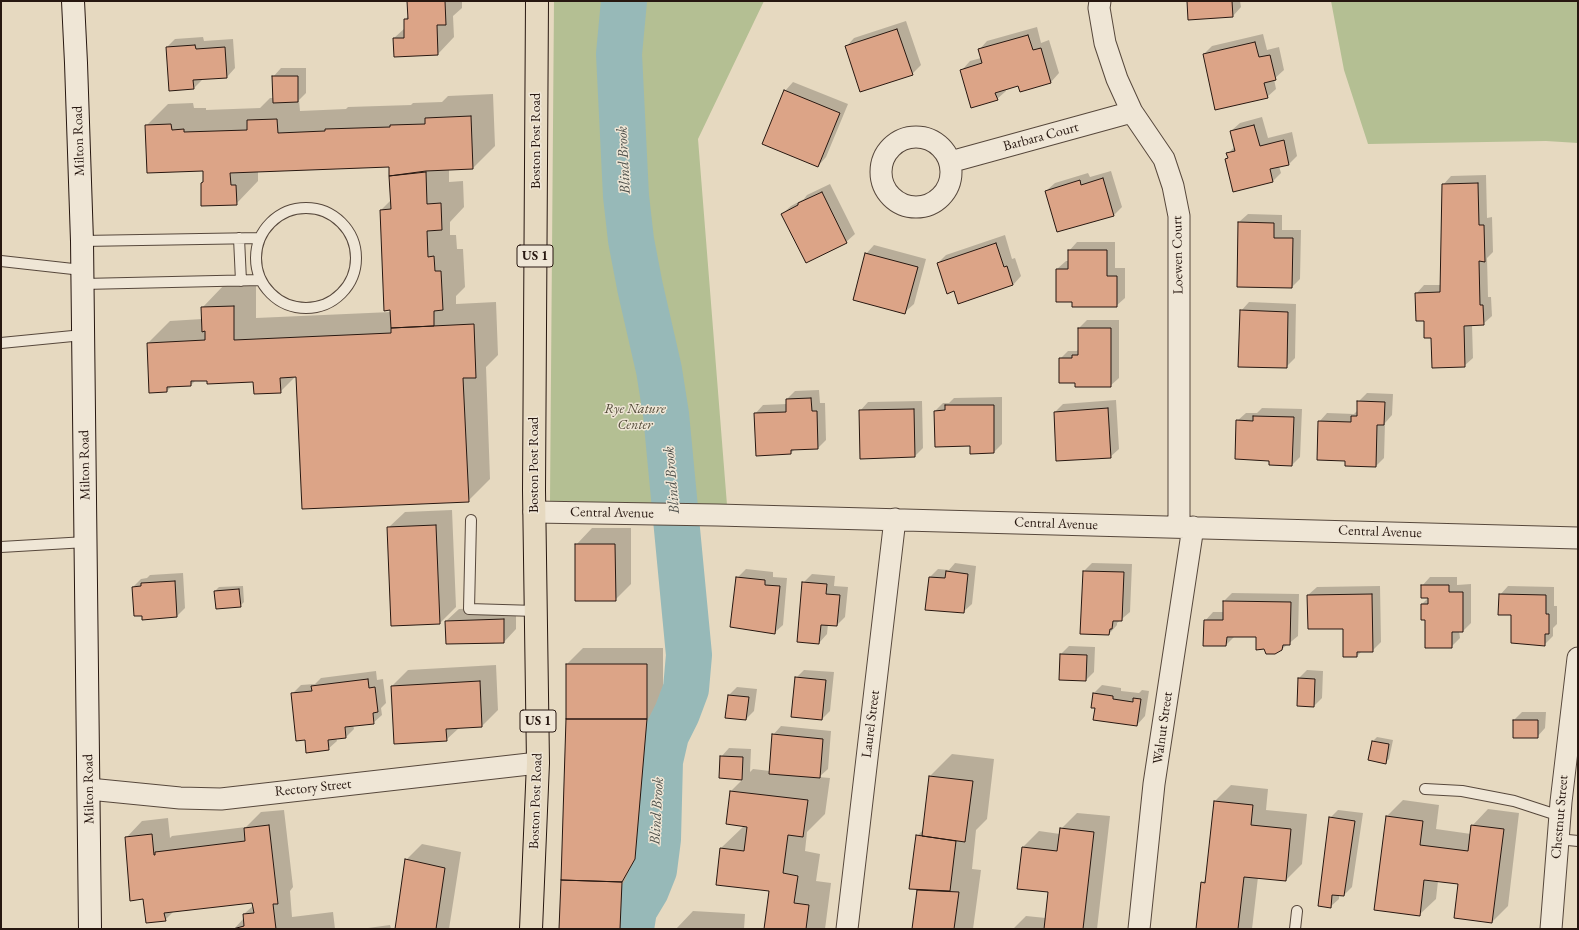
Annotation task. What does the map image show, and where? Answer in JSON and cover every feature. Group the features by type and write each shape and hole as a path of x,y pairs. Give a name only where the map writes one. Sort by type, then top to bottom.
{"main road":[{"name":"Boston Post Road","path":"531,929 538,764 534,512 537,1"}],"street":[{"name":"Milton Road","path":"73,1 84,335 90,929"},
{"name":"Loewen Court","path":"1100,1 1099,8 1105,43 1117,80 1132,112 1164,159 1173,186 1178,216 1186,527"},
{"name":"Barbara Court","path":"950,162 1132,112"},
{"name":"Central Avenue","path":"534,512 895,519 1578,538"},
{"name":"Laurel Street","path":"847,929 895,519"},
{"name":"Walnut Street","path":"1139,929 1154,784 1186,527"},
{"name":"Chestnut Street","path":"1551,929 1568,840 1560,816 1578,658"},
{"name":"Rectory Street","path":"89,788 180,798 221,799 538,764"}],"lane":[{"path":"306,207 322,210 336,218 348,230 354,244 356,261 352,277 343,292 330,302 314,308 297,308 281,302 268,291 259,277 255,260 257,244 260,238 264,229 275,217 290,210 306,207"},
{"path":"239,238 241,281"},
{"path":"82,241 260,238"},
{"path":"1,261 82,277 241,281 261,280"},
{"path":"1,343 84,335"},
{"path":"471,520 469,609 536,610"},
{"path":"1,547 86,542"},
{"path":"1425,789 1462,791 1514,801 1560,816"},
{"path":"1295,929 1297,911"}],"green space":[{"name":"Rye Nature Center","path":"554,1 764,1 698,139 727,505 550,501"},
{"path":"1331,1 1578,1 1578,143 1546,141 1368,144 1344,70"}],"building":[{"path":"407,1 445,1 446,25 437,25 438,55 394,57 393,38 404,38 404,19 408,19"},
{"path":"1187,1 1232,1 1233,17 1188,20"},
{"path":"897,29 913,75 860,92 845,46"},
{"path":"1028,35 1033,50 1041,48 1051,83 1020,92 1018,86 995,93 998,100 971,108 960,70 982,63 978,49"},
{"path":"1255,42 1259,57 1270,55 1276,80 1264,83 1268,98 1215,110 1203,54"},
{"path":"195,45 196,49 225,47 227,78 193,80 194,89 169,91 166,47"},
{"path":"272,76 298,76 298,102 273,103"},
{"path":"784,90 840,113 818,167 762,144"},
{"path":"471,116 473,169 426,171 389,176 389,167 230,173 231,185 236,185 237,205 201,206 201,183 203,182 203,171 147,173 145,125 171,124 172,130 184,129 184,132 247,130 247,120 277,119 278,133 425,124 425,118"},
{"path":"1254,125 1260,146 1284,140 1289,165 1270,169 1273,182 1233,192 1225,159 1228,158 1226,153 1235,151 1230,131"},
{"path":"426,172 427,204 441,203 442,230 427,231 428,257 434,256 435,271 441,271 443,310 434,311 434,326 391,328 390,310 384,311 380,210 391,209 389,176"},
{"path":"1103,178 1114,216 1057,232 1045,191 1080,180 1081,185"},
{"path":"1478,183 1479,225 1484,225 1485,262 1479,261 1480,305 1483,305 1484,325 1464,326 1465,367 1432,368 1431,338 1424,338 1424,321 1416,321 1415,293 1440,292 1442,184"},
{"path":"822,192 847,243 806,263 781,214 798,205 798,203"},
{"path":"1238,222 1274,223 1274,238 1293,238 1292,288 1237,287"},
{"path":"996,243 1004,267 1007,266 1013,285 958,304 954,291 947,294 937,263"},
{"path":"1068,250 1107,250 1107,276 1117,276 1117,307 1072,307 1072,302 1056,302 1056,269 1068,269"},
{"path":"865,253 918,267 905,314 853,300"},
{"path":"234,306 234,340 391,333 391,328 474,324 476,378 463,378 469,502 302,509 296,377 280,378 281,393 254,394 253,382 207,384 207,381 191,381 191,386 167,387 167,392 149,393 147,343 205,340 205,331 202,332 201,307"},
{"path":"1240,310 1288,312 1287,368 1238,367"},
{"path":"1078,328 1111,328 1111,387 1075,387 1075,383 1059,383 1059,358 1072,358 1072,355 1078,355"},
{"path":"811,398 812,411 817,411 818,449 791,450 791,454 756,456 754,413 786,412 786,399"},
{"path":"1357,401 1385,402 1384,425 1377,425 1376,467 1345,466 1345,461 1317,460 1318,421 1351,422 1351,416 1357,416"},
{"path":"945,405 994,405 994,453 970,454 970,446 935,447 934,411 945,410"},
{"path":"1108,408 1111,458 1056,461 1054,412"},
{"path":"914,409 915,457 860,459 859,410"},
{"path":"1253,416 1294,417 1292,466 1269,465 1269,461 1235,459 1236,420 1253,421"},
{"path":"436,525 440,624 391,626 387,527"},
{"path":"575,544 615,544 616,601 575,601"},
{"path":"946,571 968,574 964,613 925,610 929,577 945,578"},
{"path":"1083,571 1124,572 1122,621 1113,621 1112,629 1110,629 1109,635 1080,634"},
{"path":"736,577 765,580 765,585 780,586 775,634 730,627"},
{"path":"175,581 177,617 142,620 142,616 134,616 132,587 141,586 141,583"},
{"path":"802,582 827,584 826,594 840,595 837,626 821,625 819,644 797,642"},
{"path":"1421,585 1449,585 1449,592 1463,592 1463,632 1452,632 1452,648 1425,648 1425,620 1421,620 1421,604 1428,604 1428,598 1421,598"},
{"path":"239,589 241,607 216,609 214,591"},
{"path":"1372,594 1373,652 1357,652 1357,657 1343,657 1343,629 1308,629 1307,595"},
{"path":"1499,594 1546,595 1546,614 1549,614 1549,634 1545,634 1545,646 1511,643 1511,615 1498,615"},
{"path":"1223,601 1291,602 1290,645 1283,645 1282,650 1275,654 1266,654 1264,649 1256,650 1256,637 1227,637 1226,646 1203,646 1204,620 1223,620"},
{"path":"504,619 504,643 446,644 445,621"},
{"path":"1060,654 1087,655 1086,681 1059,680"},
{"path":"566,664 647,664 647,719 566,719"},
{"path":"795,677 826,680 822,720 791,717"},
{"path":"1298,678 1315,679 1314,707 1297,706"},
{"path":"368,679 369,688 375,687 378,712 373,713 374,724 345,727 346,738 328,740 329,750 306,753 305,740 296,741 291,693 312,691 311,686"},
{"path":"480,681 482,727 446,729 447,741 394,744 391,686"},
{"path":"1093,693 1113,696 1113,699 1133,702 1133,698 1141,699 1137,726 1093,720 1095,708 1091,708"},
{"path":"728,695 749,697 746,720 725,718"},
{"path":"566,719 647,719 635,859 622,882 561,880"},
{"path":"1513,720 1538,720 1538,738 1513,738"},
{"path":"772,734 823,739 820,778 769,774"},
{"path":"1372,741 1389,744 1386,764 1368,760"},
{"path":"720,756 743,757 742,780 719,778"},
{"path":"929,776 973,781 965,842 922,836"},
{"path":"730,791 808,800 803,837 788,835 783,873 798,876 794,903 809,905 806,929 764,929 769,891 716,885 720,848 744,851 747,827 726,824"},
{"path":"1214,801 1253,805 1251,825 1291,829 1286,881 1244,877 1238,929 1196,929 1201,882 1205,883"},
{"path":"1386,816 1423,821 1420,845 1468,851 1471,825 1504,829 1492,923 1454,918 1458,884 1424,880 1420,916 1374,910"},
{"path":"1329,817 1355,821 1344,896 1332,895 1331,908 1318,906"},
{"path":"269,825 278,904 273,904 276,929 233,929 244,926 243,914 254,913 252,903 164,913 166,921 146,923 143,899 130,901 125,837 152,834 155,855 155,852 245,841 244,828"},
{"path":"1060,828 1094,832 1083,929 1044,929 1048,892 1017,889 1022,847 1057,851"},
{"path":"916,835 956,841 950,891 909,889"},
{"path":"405,859 445,868 436,929 395,929"},
{"path":"561,880 622,882 620,929 559,929"},
{"path":"917,890 959,892 954,929 912,929"}],"waterway":[{"name":"Blind Brook","path":"624,1 619,54 626,196 631,240 659,370 666,414 689,655 686,689 677,713 666,735 660,761 658,839 654,870 646,890 634,910 631,929"}]}
